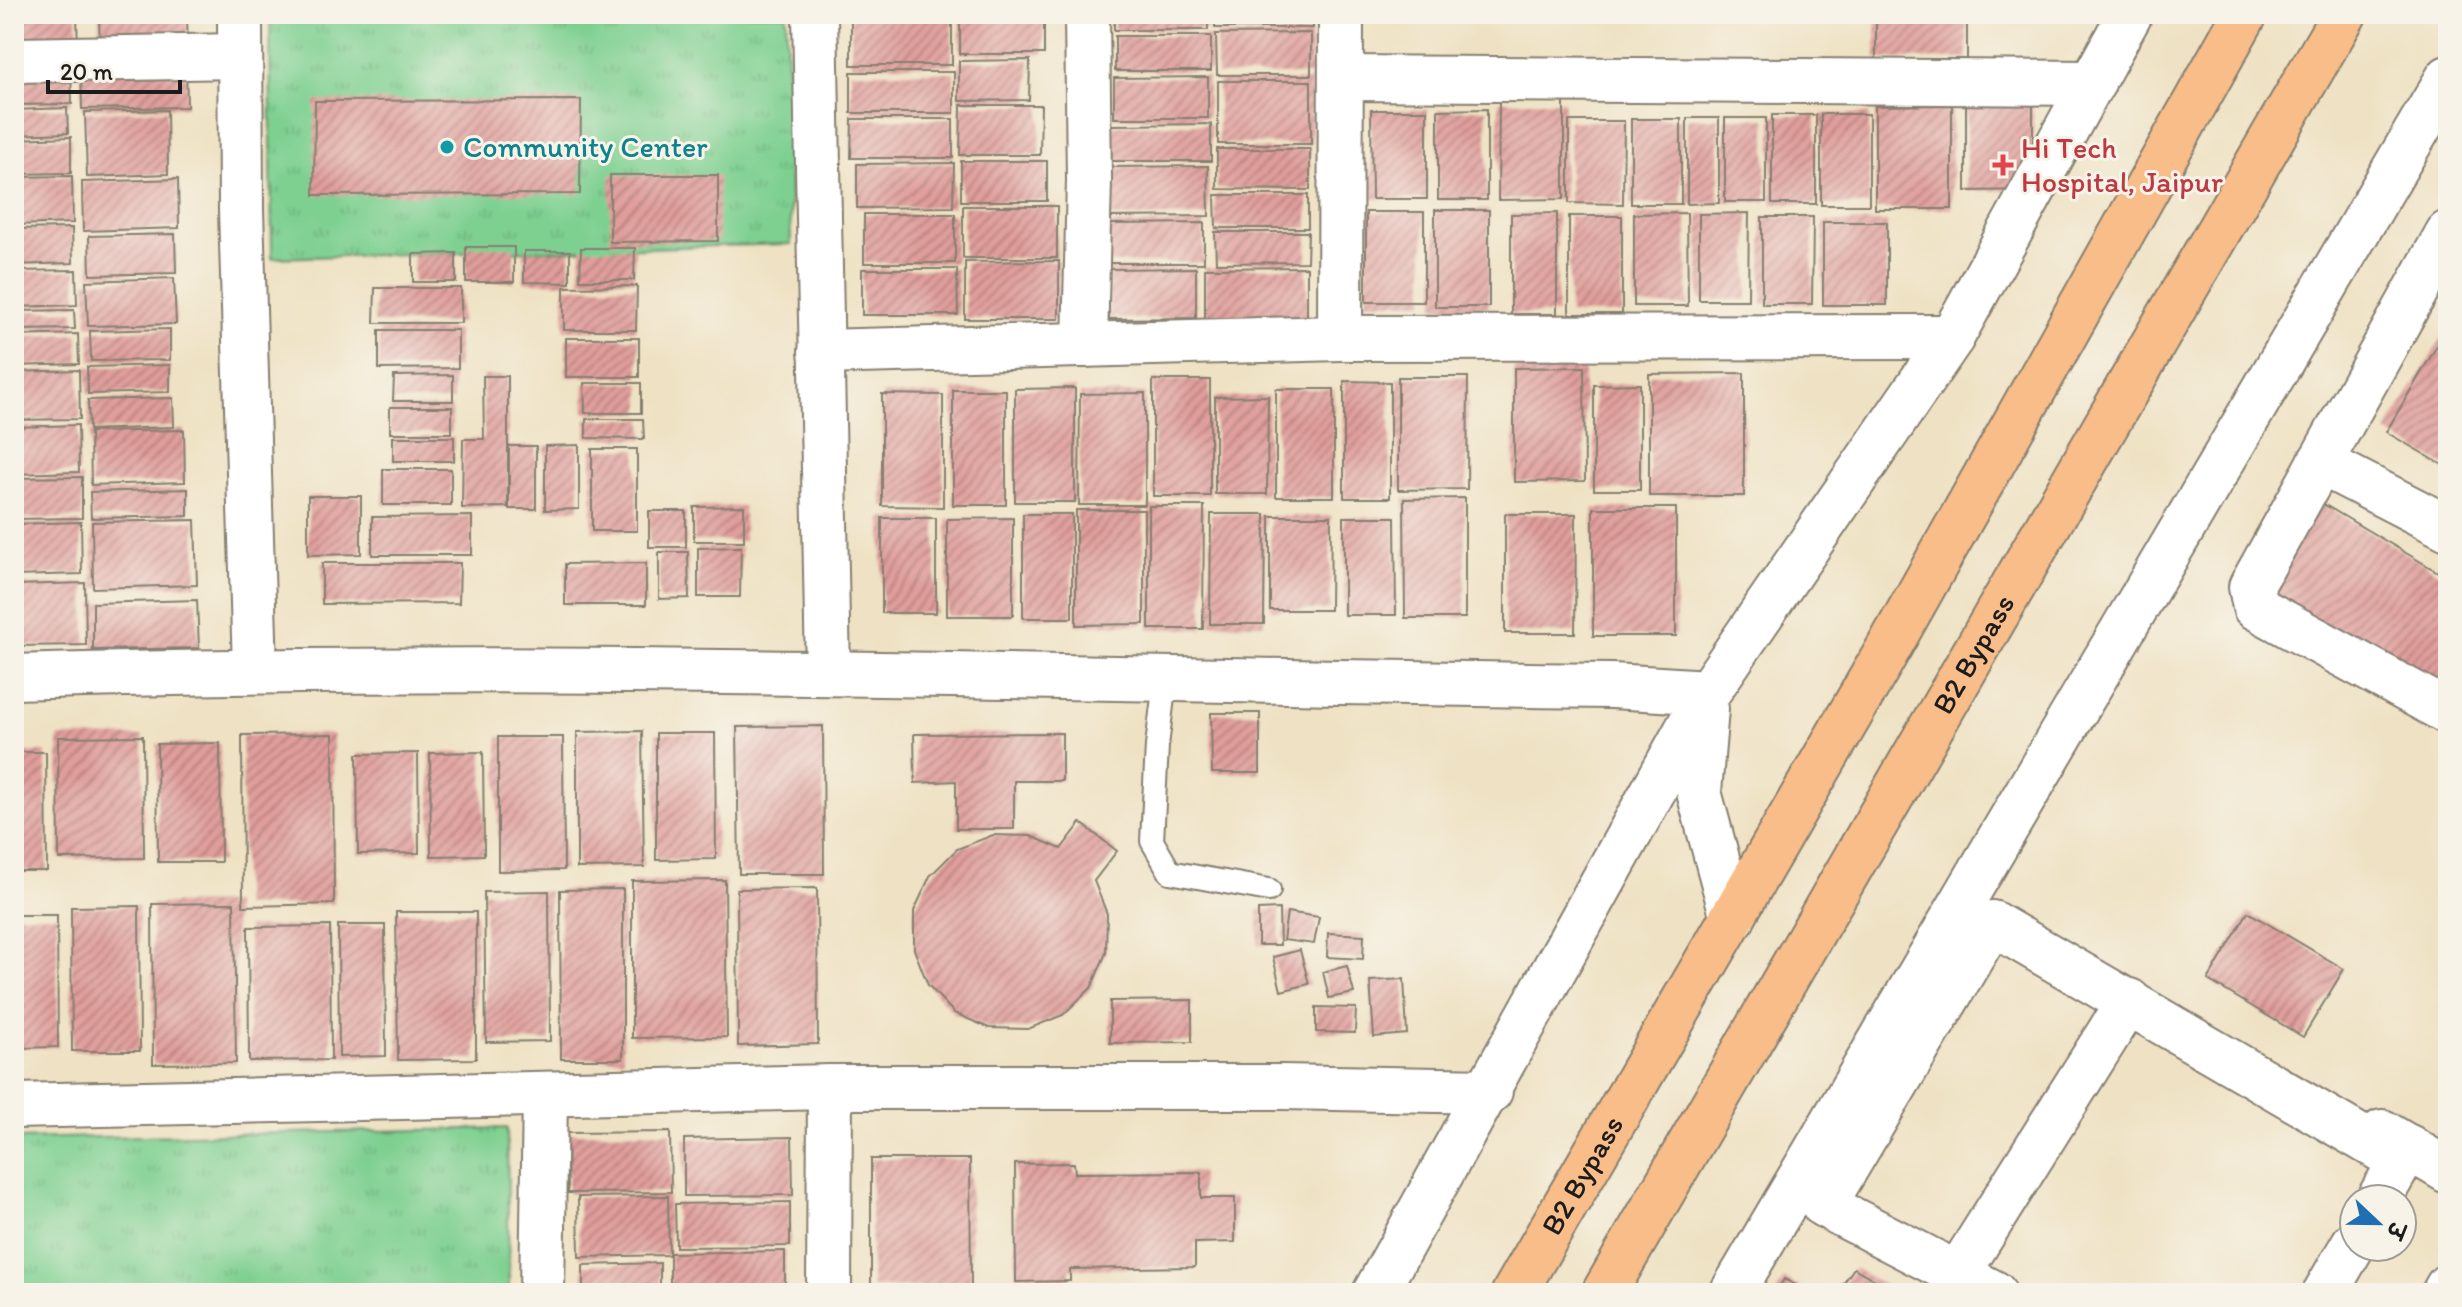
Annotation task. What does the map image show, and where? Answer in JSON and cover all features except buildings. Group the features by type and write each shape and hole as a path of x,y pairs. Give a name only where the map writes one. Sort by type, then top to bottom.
{"main road":[{"name":"B2 Bypass","path":"1514,1293 1733,918 2245,14"},
{"name":"B2 Bypass","path":"1604,1293 2344,14"}],"street":[{"path":"815,14 828,673"},
{"path":"1085,345 1089,180 1087,14"},
{"path":"1340,338 1341,14"},
{"path":"1375,1293 1490,1091 1708,692 1952,337 2130,14"},
{"path":"14,60 240,35 255,669"},
{"path":"1341,78 2093,83"},
{"path":"1732,1293 2448,78"},
{"path":"2448,233 2259,567 2251,587 2255,607 2448,712"},
{"path":"821,352 1340,338 1952,337"},
{"path":"2320,462 2448,528"},
{"path":"14,677 255,669 828,673 1165,681 1612,686 1708,692"},
{"path":"1708,692 1699,792 1733,918"},
{"path":"1970,888 2129,1001 2405,1154 2448,1171"},
{"path":"2129,1001 1976,1284 1824,1205 1992,923 2064,954 2405,1154"},
{"path":"14,1106 830,1087 1282,1087 1490,1091"},
{"path":"829,1293 830,1087"},
{"path":"542,1293 545,1095"},
{"path":"2388,1183 2405,1154"},
{"path":"2325,1293 2342,1263"},
{"path":"2444,1293 2448,1286"}],"lane":[{"path":"1165,681 1157,746 1152,841 1170,872 1269,890"}],"green space":[{"path":"270,14 786,14 791,244 272,258"},
{"path":"507,1128 509,1293 14,1293 14,1139"}],"place":[{"name":"Community Center","path":"447,147"},
{"name":"Hi Tech Hospital, Jaipur","path":"2003,165"}]}
